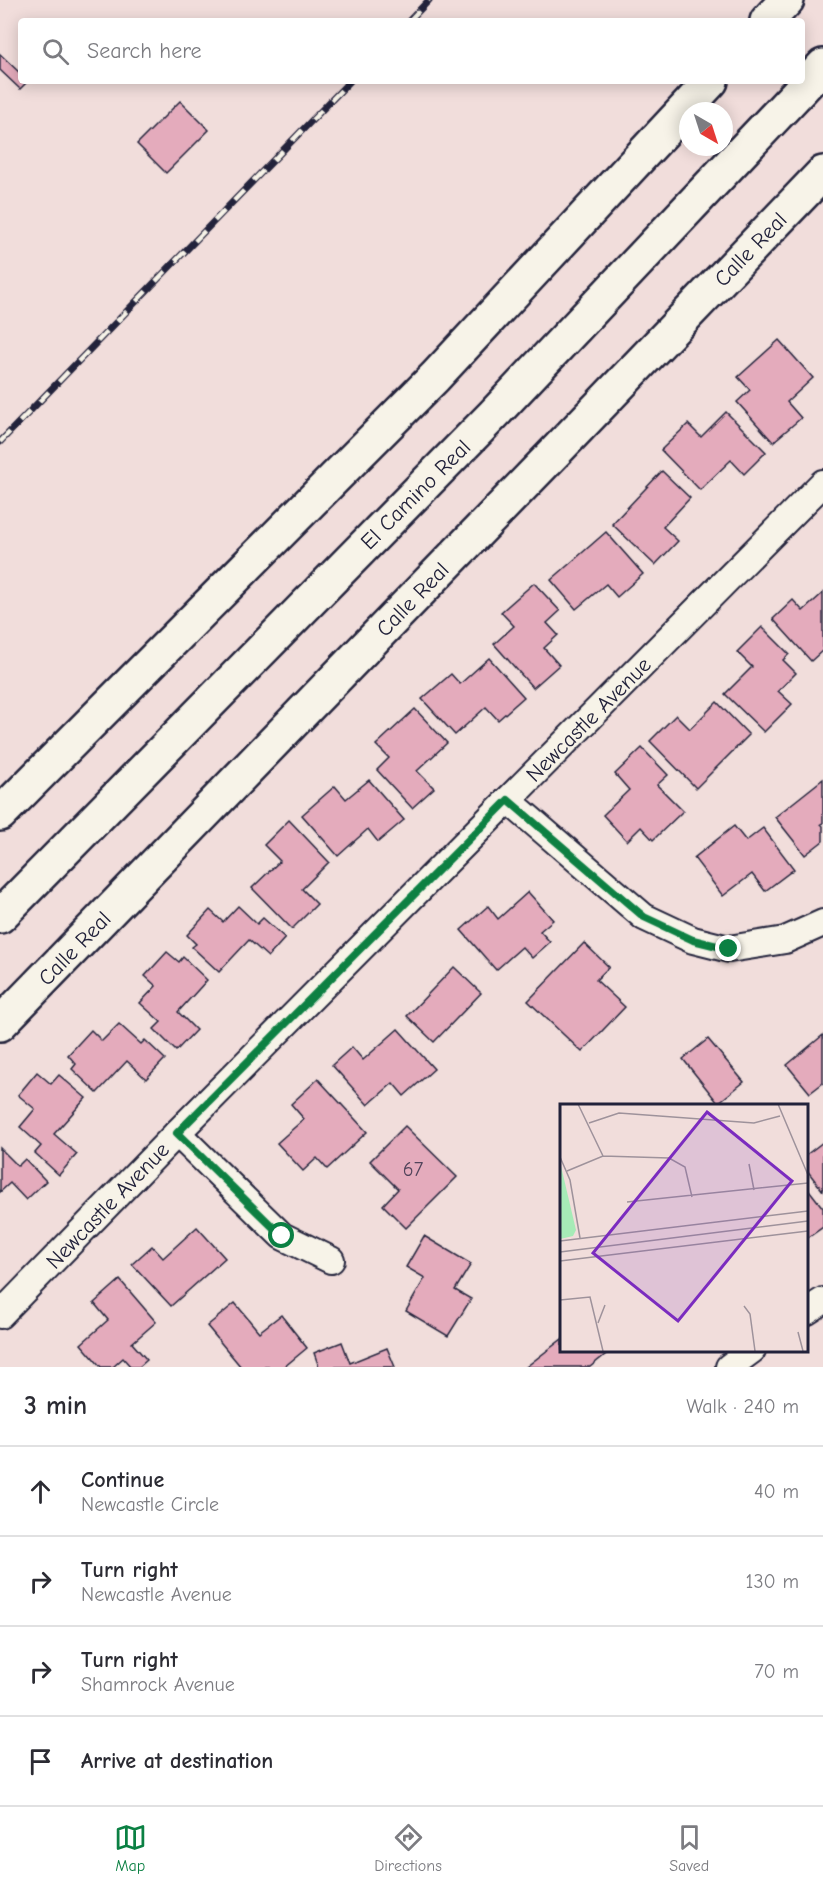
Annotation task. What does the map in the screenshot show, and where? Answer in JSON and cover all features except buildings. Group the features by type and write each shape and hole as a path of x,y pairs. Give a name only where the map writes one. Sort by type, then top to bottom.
{"main road":[{"path":"770,18 787,0"},
{"name":"El Camino Real","path":"0,916 485,423 823,66"},
{"path":"0,814 435,377 708,84"},
{"name":"Calle Real","path":"0,1024 823,172"}],"street":[{"name":"Newcastle Avenue","path":"0,1315 177,1133 823,483"},
{"path":"508,800 644,917 693,940 729,949 785,940 823,923"},
{"path":"177,1133 282,1236 331,1260"},
{"path":"808,1311 823,1301"},
{"path":"729,1367 749,1352"}],"railway":[{"path":"412,18 429,0"},
{"path":"0,442 347,84"}],"route":[{"path":"282,1236 177,1133 508,800 644,917 693,940 729,949"}]}
